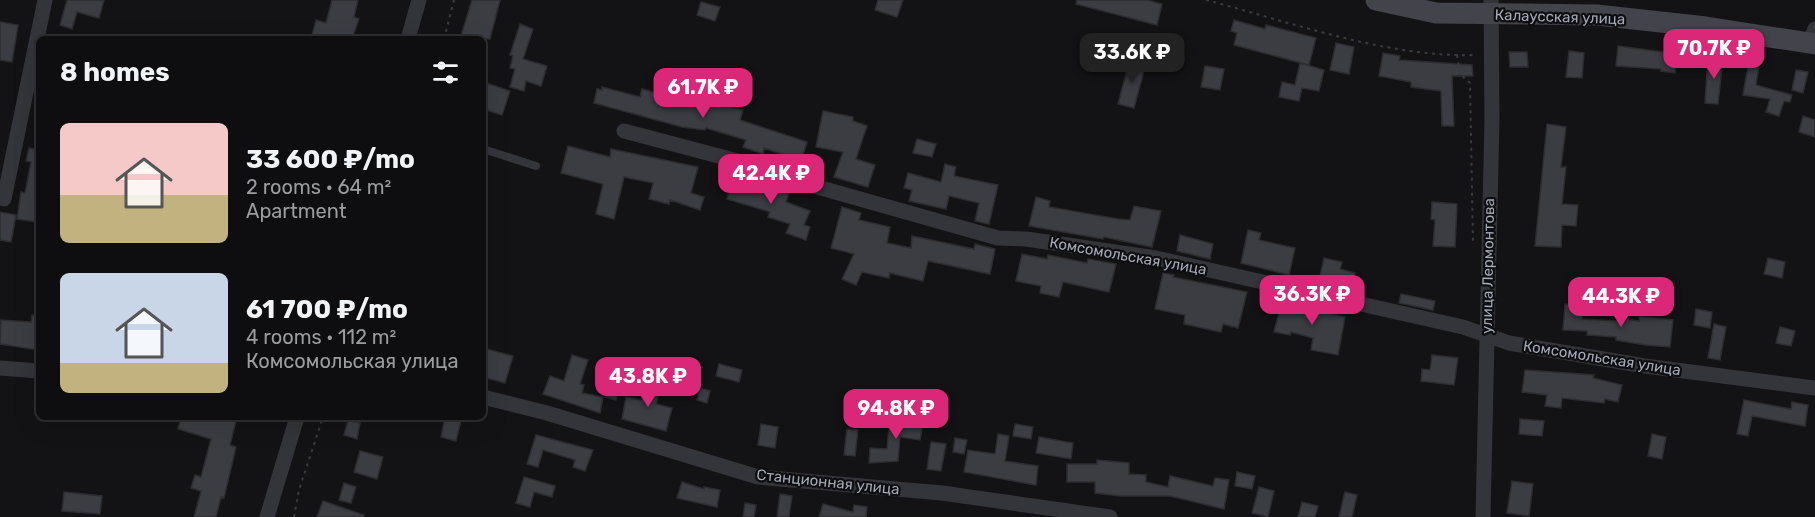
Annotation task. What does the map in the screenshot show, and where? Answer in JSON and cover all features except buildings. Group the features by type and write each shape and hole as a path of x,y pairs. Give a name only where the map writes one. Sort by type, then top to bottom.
{"street":[{"path":"37,36 45,0"},
{"path":"409,36 419,0"},
{"name":"Калаусская улица","path":"1376,0 1436,13 1491,7 1597,15 1813,39"},
{"name":"улица Лермонтова","path":"1484,517 1491,7"},
{"path":"3,199 36,43"},
{"name":"Комсомольская улица","path":"624,131 749,164 814,186 998,238 1026,239 1156,258 1487,335 1509,343 1645,366 1815,388"},
{"path":"0,368 36,371"},
{"name":"Станционная улица","path":"486,398 547,413 758,477 942,493 1110,517"},
{"path":"267,517 296,420"}],"lane":[{"path":"486,149 536,166"}],"path":[{"path":"445,36 454,0"},
{"path":"1206,0 1358,40 1431,55 1490,55"},
{"path":"1457,55 1460,74 1470,83 1473,248"},
{"path":"294,517 299,490 322,420"}]}
